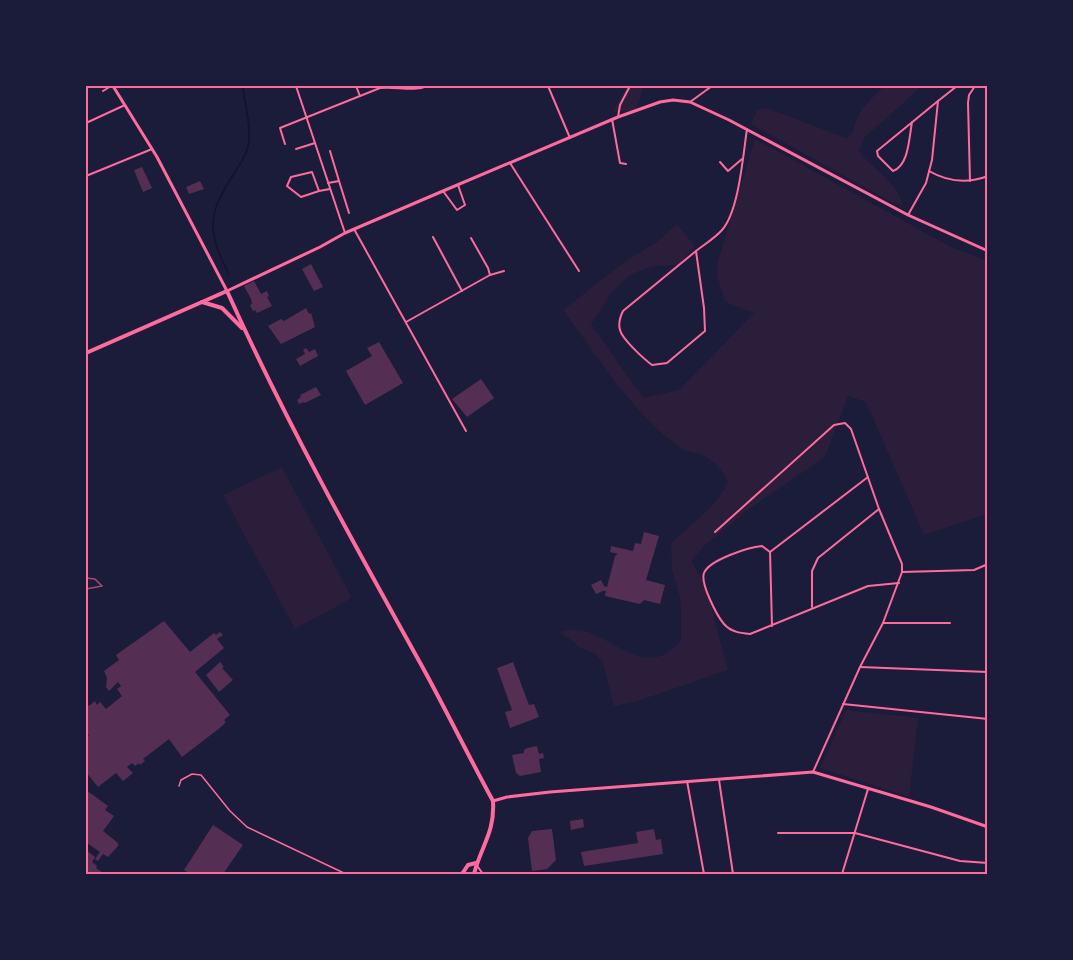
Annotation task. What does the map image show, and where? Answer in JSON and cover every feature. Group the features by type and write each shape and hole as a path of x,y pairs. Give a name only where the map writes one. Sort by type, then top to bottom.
{"main road":[{"path":"86,353 227,291 342,525 424,670 493,801 492,825 476,863 474,874"},
{"path":"202,302 228,311 246,333"},
{"path":"462,874 468,865 476,863"}],"street":[{"path":"103,91 112,86 125,105 152,149 227,291 345,233 458,184 618,117 660,102 673,100 690,102 747,129 908,215 987,251"},
{"path":"296,86 345,233"},
{"path":"356,86 360,96"},
{"path":"285,144 280,128 380,88 394,86 419,89 427,86"},
{"path":"548,86 570,138"},
{"path":"618,117 620,105 630,86"},
{"path":"690,102 712,86"},
{"path":"912,123 905,160 898,169 893,171 878,156 877,151 957,86"},
{"path":"970,181 968,103 969,95 975,86"},
{"path":"908,215 926,183 938,101"},
{"path":"86,123 125,105"},
{"path":"612,120 620,163 626,164"},
{"path":"696,251 705,331 667,363 652,365 620,332 619,320 622,311 696,251 721,231 729,219 747,129"},
{"path":"296,149 315,143"},
{"path":"86,176 152,149"},
{"path":"330,151 350,213"},
{"path":"720,162 728,171 742,159"},
{"path":"510,163 579,271"},
{"path":"929,171 948,180 970,181 987,176"},
{"path":"319,191 312,172 291,177 287,186 301,197 330,189"},
{"path":"328,183 339,181"},
{"path":"443,191 457,210 465,206 458,184"},
{"path":"354,229 466,431"},
{"path":"433,237 462,291"},
{"path":"471,238 490,275"},
{"path":"405,322 490,275 504,271"},
{"path":"715,532 834,425 845,423 851,429 902,564 902,572 883,622 860,667 813,772"},
{"path":"770,552 868,477"},
{"path":"812,607 812,571 818,558 879,508"},
{"path":"770,552 762,546 749,547 708,566 703,574 705,588 724,624 735,632 750,634 868,585 898,583"},
{"path":"770,552 772,626"},
{"path":"902,572 974,570 987,564"},
{"path":"883,622 950,623"},
{"path":"860,667 987,672"},
{"path":"843,704 987,719"},
{"path":"493,801 550,792 813,772 931,807 987,827"},
{"path":"718,780 734,874"},
{"path":"687,782 704,874"},
{"path":"842,874 868,789"},
{"path":"778,833 855,832 960,861 987,863"},
{"path":"476,863 483,874"}],"lane":[{"path":"179,786 181,780 192,774 201,775 230,811 247,826 346,874"}],"shaded area":[{"path":"627,86 644,86 636,111 613,112"},
{"path":"884,86 922,86 865,137 859,151 896,189 903,205 893,203 751,124 757,110 767,108 846,138 854,131 857,118 869,101"},
{"path":"755,139 951,247 987,261 987,514 924,535 866,402 848,396 825,457 749,509 705,545 691,561 705,584 728,670 635,702 614,706 603,663 594,653 580,648 558,632 575,629 585,631 633,654 645,657 657,657 669,652 681,641 680,598 672,570 671,543 711,507 728,482 713,462 705,456 682,449 648,420 617,384 563,310 627,260 657,242 677,224 695,246 678,265 660,266 634,273 616,288 591,324 643,398 679,390 754,313 725,302 717,275 718,261"},
{"path":"282,467 352,598 295,629 223,495"},
{"path":"846,710 918,718 909,797 820,768"}],"building":[{"path":"142,167 152,188 143,192 134,170"},
{"path":"200,181 204,189 189,194 186,187"},
{"path":"311,264 323,287 314,291 302,269"},
{"path":"254,281 261,294 267,291 269,296 267,297 272,306 257,313 250,305 252,304 251,299 244,286"},
{"path":"306,308 309,314 311,313 315,327 281,344 268,326 281,319 284,321"},
{"path":"379,342 403,383 365,405 346,371 372,356 367,348"},
{"path":"306,348 309,352 315,349 318,356 300,366 296,359 305,354 303,350"},
{"path":"481,379 494,398 467,417 452,399"},
{"path":"316,387 321,395 299,404 297,400 301,397 300,395"},
{"path":"644,532 659,536 646,580 665,585 660,604 644,600 640,604 605,596 606,591 596,594 591,585 601,580 607,587 615,556 618,554 610,552 611,546 633,551 635,543 641,544"},
{"path":"164,621 190,652 214,633 216,635 220,632 223,635 217,639 224,648 195,672 230,715 221,727 182,757 169,739 143,759 145,761 140,765 139,763 135,766 132,763 127,767 133,773 123,781 116,773 98,787 86,772 86,738 89,736 86,732 86,702 89,706 95,701 97,705 100,702 106,709 122,696 117,689 121,686 118,682 109,691 106,687 107,678 104,671 119,660 116,655"},
{"path":"220,662 224,667 222,668 233,680 219,692 206,675"},
{"path":"513,662 529,705 534,704 539,717 510,728 505,712 512,710 497,668"},
{"path":"537,746 539,754 543,753 544,758 539,759 541,772 520,776 516,773 512,755 524,753 527,748"},
{"path":"86,790 108,806 105,810 114,816 103,831 118,843 118,846 108,857 103,854 98,861 95,859 100,852 87,843 86,845"},
{"path":"583,819 584,827 571,830 570,821"},
{"path":"213,825 243,845 223,874 190,874 184,870"},
{"path":"552,829 556,860 547,869 532,871 528,838 532,831"},
{"path":"654,829 656,840 661,839 663,854 584,866 581,852 638,843 636,832"},
{"path":"86,850 95,857 92,862 97,866 96,868 105,874 86,874"}],"waterway":[{"path":"229,275 217,247 213,224 218,202 243,159 248,145 249,127 243,86"}],"railway":[{"path":"86,578 95,579 102,586"},
{"path":"86,589 102,586"}]}
